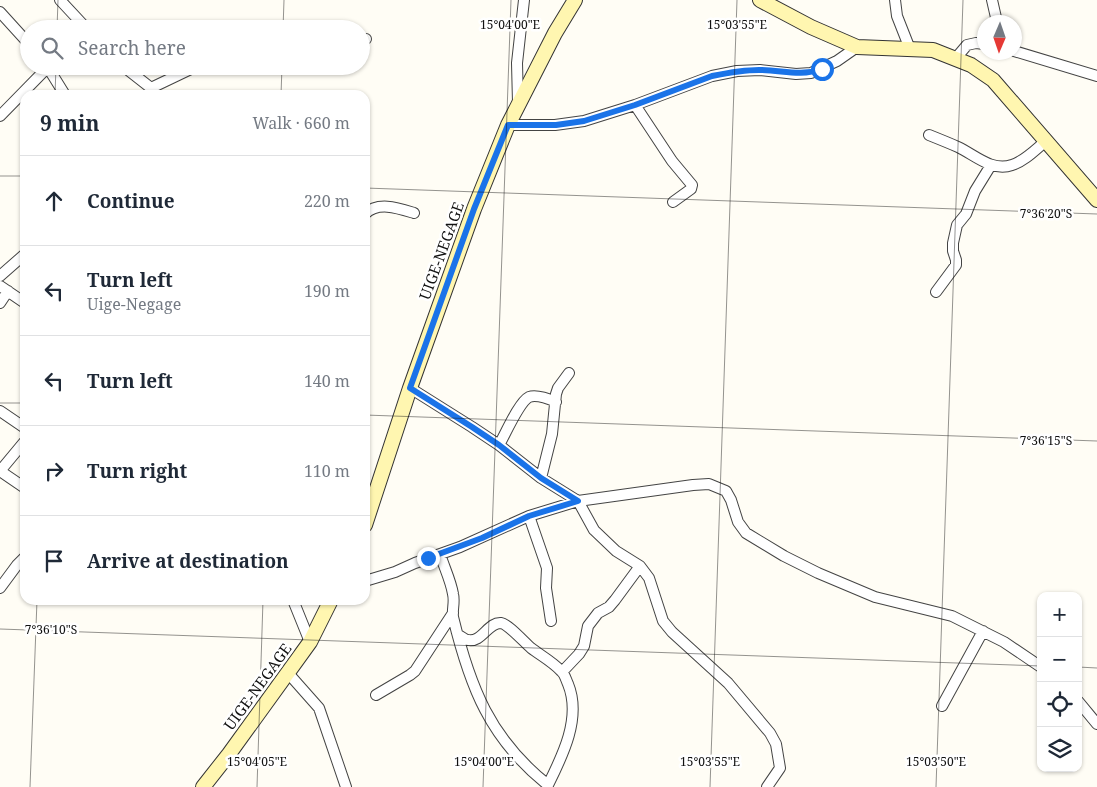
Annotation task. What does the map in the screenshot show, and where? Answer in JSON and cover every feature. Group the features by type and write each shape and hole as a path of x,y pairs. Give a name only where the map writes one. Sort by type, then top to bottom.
{"main road":[{"name":"UIGE-NEGAGE","path":"370,510 410,388 474,209 518,103 575,0"},
{"path":"760,0 811,27 857,47 934,50 971,64 993,80 1047,140 1097,200"},
{"name":"UIGE-NEGAGE","path":"203,787 230,754 310,642 328,605"}],"street":[{"path":"60,0 79,20"},
{"path":"518,103 517,63 524,0"},
{"path":"895,0 897,16 910,48"},
{"path":"992,0 995,15"},
{"path":"2,17 20,35"},
{"path":"956,58 967,45 977,44"},
{"path":"508,125 569,124 584,121 635,105 712,76 737,71 760,70 796,74 811,73 837,61 857,47"},
{"path":"1022,53 1097,76"},
{"path":"25,90 40,75"},
{"path":"53,75 62,90"},
{"path":"133,75 151,90"},
{"path":"156,90 182,75"},
{"path":"0,116 20,96"},
{"path":"635,105 672,161 692,185 691,189 673,202"},
{"path":"929,136 999,167 1011,166 1019,162 1047,140"},
{"path":"936,292 956,265 952,243 957,225 966,214 975,191 991,165"},
{"path":"370,209 386,206 397,207 414,213"},
{"path":"0,276 20,258"},
{"path":"0,303 4,289 20,300"},
{"path":"541,478 552,434 558,388 569,373"},
{"path":"410,388 499,445 541,478 578,501 594,530 605,542 640,566 648,578 662,621 728,683 770,733 776,744 780,768 767,787"},
{"path":"499,445 523,402 530,397 538,396 556,402"},
{"path":"0,411 20,425"},
{"path":"20,447 0,471 20,485"},
{"path":"370,580 395,572 415,562 482,538 529,516 578,501 693,484 709,484 726,491 732,500 738,522 746,533 784,556 818,573 875,597 952,616 1004,642 1037,665"},
{"path":"529,516 547,568 546,588 551,621"},
{"path":"440,554 453,593 453,613 458,635 474,688 487,717 505,744 529,771 548,786 569,735 574,704 572,694 562,672 502,623 495,624 475,640 468,640 458,635"},
{"path":"0,588 20,562"},
{"path":"562,672 584,646 588,626 598,613 609,607 640,566"},
{"path":"295,605 310,642"},
{"path":"376,695 415,671 453,613"},
{"path":"942,706 983,631"},
{"path":"288,673 319,708 346,787"},
{"path":"1082,706 1097,724"}],"route":[{"path":"428,558 482,538 529,516 578,501 541,478 499,445 410,388 474,209 508,125 556,125 584,121 635,105 712,76 737,71 760,70 796,74 811,73 822,69"}]}
